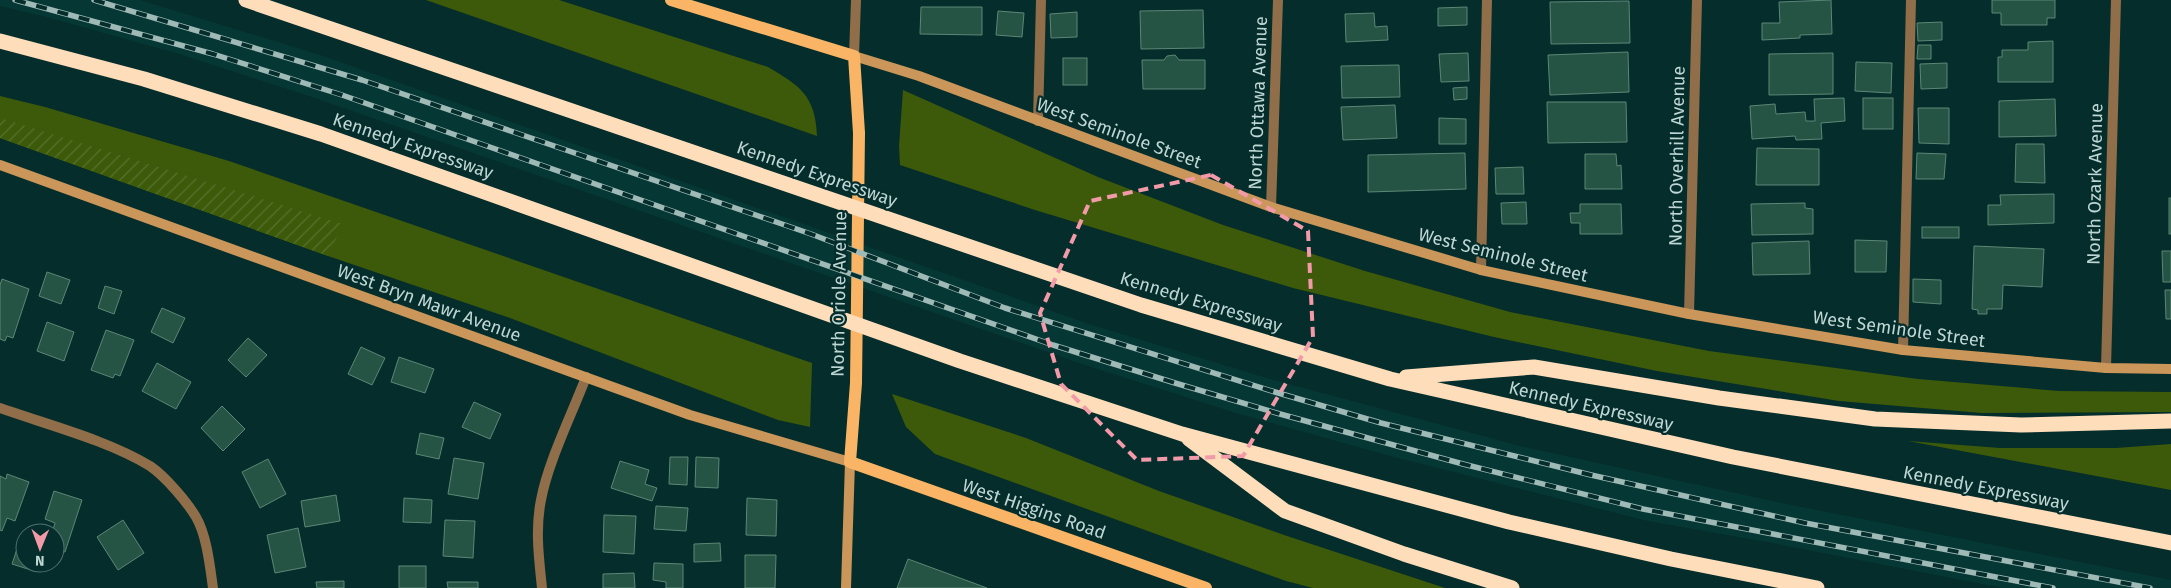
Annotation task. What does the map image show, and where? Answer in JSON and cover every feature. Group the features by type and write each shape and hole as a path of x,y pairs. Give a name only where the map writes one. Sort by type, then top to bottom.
{"highway":[{"name":"Kennedy Expressway","path":"247,0 1141,305 1390,379 1733,457 2171,543"},
{"name":"Kennedy Expressway","path":"0,41 144,79 321,134 960,361 1182,434 1509,522 1671,559 1817,588"},
{"path":"1390,379 1534,368 1719,398 1875,419 2020,425 2171,422"},
{"path":"1182,434 1285,511 1404,554 1512,588"}],"main road":[{"path":"671,0 854,56"},
{"name":"North Oriole Avenue","path":"850,462 856,383 859,133 854,56"},
{"name":"West Higgins Road","path":"850,462 1206,588"}],"street":[{"name":"North Oriole Avenue","path":"854,56 856,0"},
{"path":"1038,121 1041,0"},
{"name":"North Ottawa Avenue","path":"1271,207 1278,0"},
{"path":"1481,270 1488,0"},
{"name":"North Overhill Avenue","path":"1690,314 1697,0"},
{"path":"1903,350 1911,0"},
{"name":"North Ozark Avenue","path":"2106,368 2116,0"},
{"name":"West Seminole Street","path":"854,56 919,76 1271,207 1481,270 1690,314 1903,350 2106,368 2171,369"},
{"name":"West Bryn Mawr Avenue","path":"0,165 690,415 850,462"},
{"path":"542,588 537,543 541,500 554,459 586,377"},
{"path":"0,408 117,449 152,467 176,491 197,518 208,554 213,588"},
{"name":"North Oriole Avenue","path":"846,588 850,462"}],"highlighted area":[{"path":"1211,175 1308,231 1313,337 1243,456 1137,460 1061,384 1040,313 1090,201"}],"shaded area":[{"path":"0,0 140,0 320,55 1092,325 1263,377 1524,447 1781,503 2171,580 2171,588 2003,588 1648,521 1394,457 1236,413 1085,365 312,97 176,53 0,6"}],"green space":[{"path":"426,0 559,0 768,67 789,80 804,93 813,111 817,136"},
{"path":"903,90 1098,177 1223,225 1365,271 1510,312 1709,351 1918,379 2059,391 2171,392 2171,412 1982,413 1839,401 1657,371 1494,337 1293,288 1035,210 900,165 899,146"},
{"path":"0,96 45,107 229,161 812,363 810,427 778,420 510,318 328,256 0,138"},
{"path":"0,118 343,224 328,256 0,138"},
{"path":"892,394 1026,438 1159,491 1287,536 1445,588 1313,588 1286,581 935,454 906,427"},
{"path":"1908,441 2000,448 2116,448 2171,444 2171,490"}],"building":[{"path":"1831,0 1832,34 1800,35 1800,38 1762,40 1762,23 1780,23 1779,2"},
{"path":"1992,0 2055,0 2055,18 2047,18 2047,25 2001,25 2001,13 1992,13"},
{"path":"1629,1 1630,43 1551,44 1550,2"},
{"path":"921,7 982,7 982,35 920,34"},
{"path":"1467,7 1467,25 1438,26 1438,8"},
{"path":"1203,10 1204,48 1141,49 1140,11"},
{"path":"998,11 1024,13 1022,37 996,35"},
{"path":"1077,12 1077,37 1051,38 1050,14"},
{"path":"1374,13 1375,27 1387,26 1388,40 1346,42 1345,14"},
{"path":"1942,22 1942,40 1918,41 1917,23"},
{"path":"2053,41 2053,82 1998,82 1998,57 2002,57 2002,50 2028,50 2028,42"},
{"path":"1918,45 1931,45 1931,59 1917,59"},
{"path":"1628,52 1629,92 1550,95 1548,55"},
{"path":"1468,53 1469,81 1441,82 1439,54"},
{"path":"1833,53 1833,94 1769,95 1769,54"},
{"path":"1175,55 1179,60 1205,60 1205,89 1143,89 1142,60 1164,60 1167,56"},
{"path":"1063,58 1087,58 1087,85 1063,85"},
{"path":"1856,62 1892,63 1891,93 1855,91"},
{"path":"1947,63 1947,88 1921,89 1920,64"},
{"path":"1399,65 1400,97 1342,98 1341,66"},
{"path":"1467,87 1467,99 1454,100 1453,88"},
{"path":"1844,98 1845,121 1821,123 1822,139 1796,140 1795,136 1752,139 1750,106 1775,104 1776,114 1805,112 1806,121 1815,121 1814,99"},
{"path":"1863,98 1893,98 1893,129 1863,129"},
{"path":"2055,99 2056,136 1999,137 1999,101"},
{"path":"1547,102 1626,102 1627,142 1548,143"},
{"path":"1395,105 1397,138 1343,140 1341,107"},
{"path":"1918,108 1949,108 1949,144 1919,143"},
{"path":"1439,118 1466,119 1466,144 1439,144"},
{"path":"2016,144 2044,144 2045,183 2015,182"},
{"path":"1757,148 1819,149 1819,185 1756,185"},
{"path":"1465,153 1466,189 1368,192 1368,155"},
{"path":"1917,153 1946,154 1944,179 1916,179"},
{"path":"1585,154 1616,154 1617,166 1621,165 1622,189 1585,189"},
{"path":"1523,167 1524,194 1496,194 1495,168"},
{"path":"2054,194 2054,223 1988,225 1988,205 2001,205 2000,195"},
{"path":"2169,198 2171,198 2171,234 2169,234"},
{"path":"1526,202 1527,224 1502,224 1501,203"},
{"path":"1805,203 1805,208 1813,209 1813,234 1752,235 1751,204"},
{"path":"1580,204 1621,204 1622,234 1580,234 1580,223 1571,223 1570,213 1580,213"},
{"path":"1922,227 1959,227 1959,238 1922,238"},
{"path":"1855,240 1887,241 1886,272 1855,272"},
{"path":"1809,241 1810,274 1753,275 1752,243"},
{"path":"1974,246 2044,249 2042,287 2003,285 2002,309 1987,309 1987,314 1978,314 1978,310 1972,309"},
{"path":"2162,251 2171,251 2171,282 2163,282"},
{"path":"47,272 70,280 61,304 39,296"},
{"path":"2,279 29,289 13,338 7,336 5,341 0,339 0,285"},
{"path":"1913,279 1941,280 1941,304 1913,302"},
{"path":"105,286 122,291 114,314 98,308"},
{"path":"2165,290 2171,290 2171,319 2166,319"},
{"path":"162,308 185,318 173,343 151,332"},
{"path":"47,322 74,332 64,361 37,351"},
{"path":"106,330 134,340 120,376 115,374 113,378 91,370"},
{"path":"248,338 267,355 246,377 228,360"},
{"path":"361,347 385,358 372,385 348,374"},
{"path":"399,357 434,369 425,393 391,382"},
{"path":"157,363 191,382 176,409 142,391"},
{"path":"474,402 501,414 490,439 462,427"},
{"path":"222,406 245,429 223,451 201,428"},
{"path":"420,433 444,438 439,459 416,454"},
{"path":"670,457 688,457 687,485 669,484"},
{"path":"696,457 719,458 718,488 695,487"},
{"path":"454,458 484,463 478,499 448,494"},
{"path":"268,459 286,494 260,508 242,472"},
{"path":"620,461 649,470 645,484 657,488 652,501 611,488"},
{"path":"7,474 29,482 15,521 7,518 2,531 0,530 0,476 6,479"},
{"path":"54,491 82,500 65,552 65,523 55,523 45,519"},
{"path":"336,495 340,521 305,527 301,501"},
{"path":"404,498 432,500 431,523 403,522"},
{"path":"747,498 777,500 776,536 746,535"},
{"path":"656,506 688,508 686,531 654,529"},
{"path":"604,515 636,516 634,554 603,552"},
{"path":"123,520 144,553 118,570 97,537"},
{"path":"445,520 475,521 473,558 443,556"},
{"path":"298,528 306,567 275,573 267,535"},
{"path":"720,543 721,561 694,562 694,544"},
{"path":"745,555 776,555 775,588 745,588"},
{"path":"908,559 987,588 897,588"},
{"path":"654,563 683,564 683,588 666,588 666,582 653,580"},
{"path":"399,566 426,566 426,588 399,588"},
{"path":"634,573 635,588 603,588 603,574"},
{"path":"344,581 344,588 317,588 316,582"},
{"path":"447,582 478,582 478,588 448,588"}],"railway":[{"path":"15,0 213,54 342,95 1053,345 1280,414 1463,464 1643,509 2053,588"},
{"path":"94,0 362,80 811,234 1005,308 1381,423 1591,475 1805,523 2150,588"}]}
